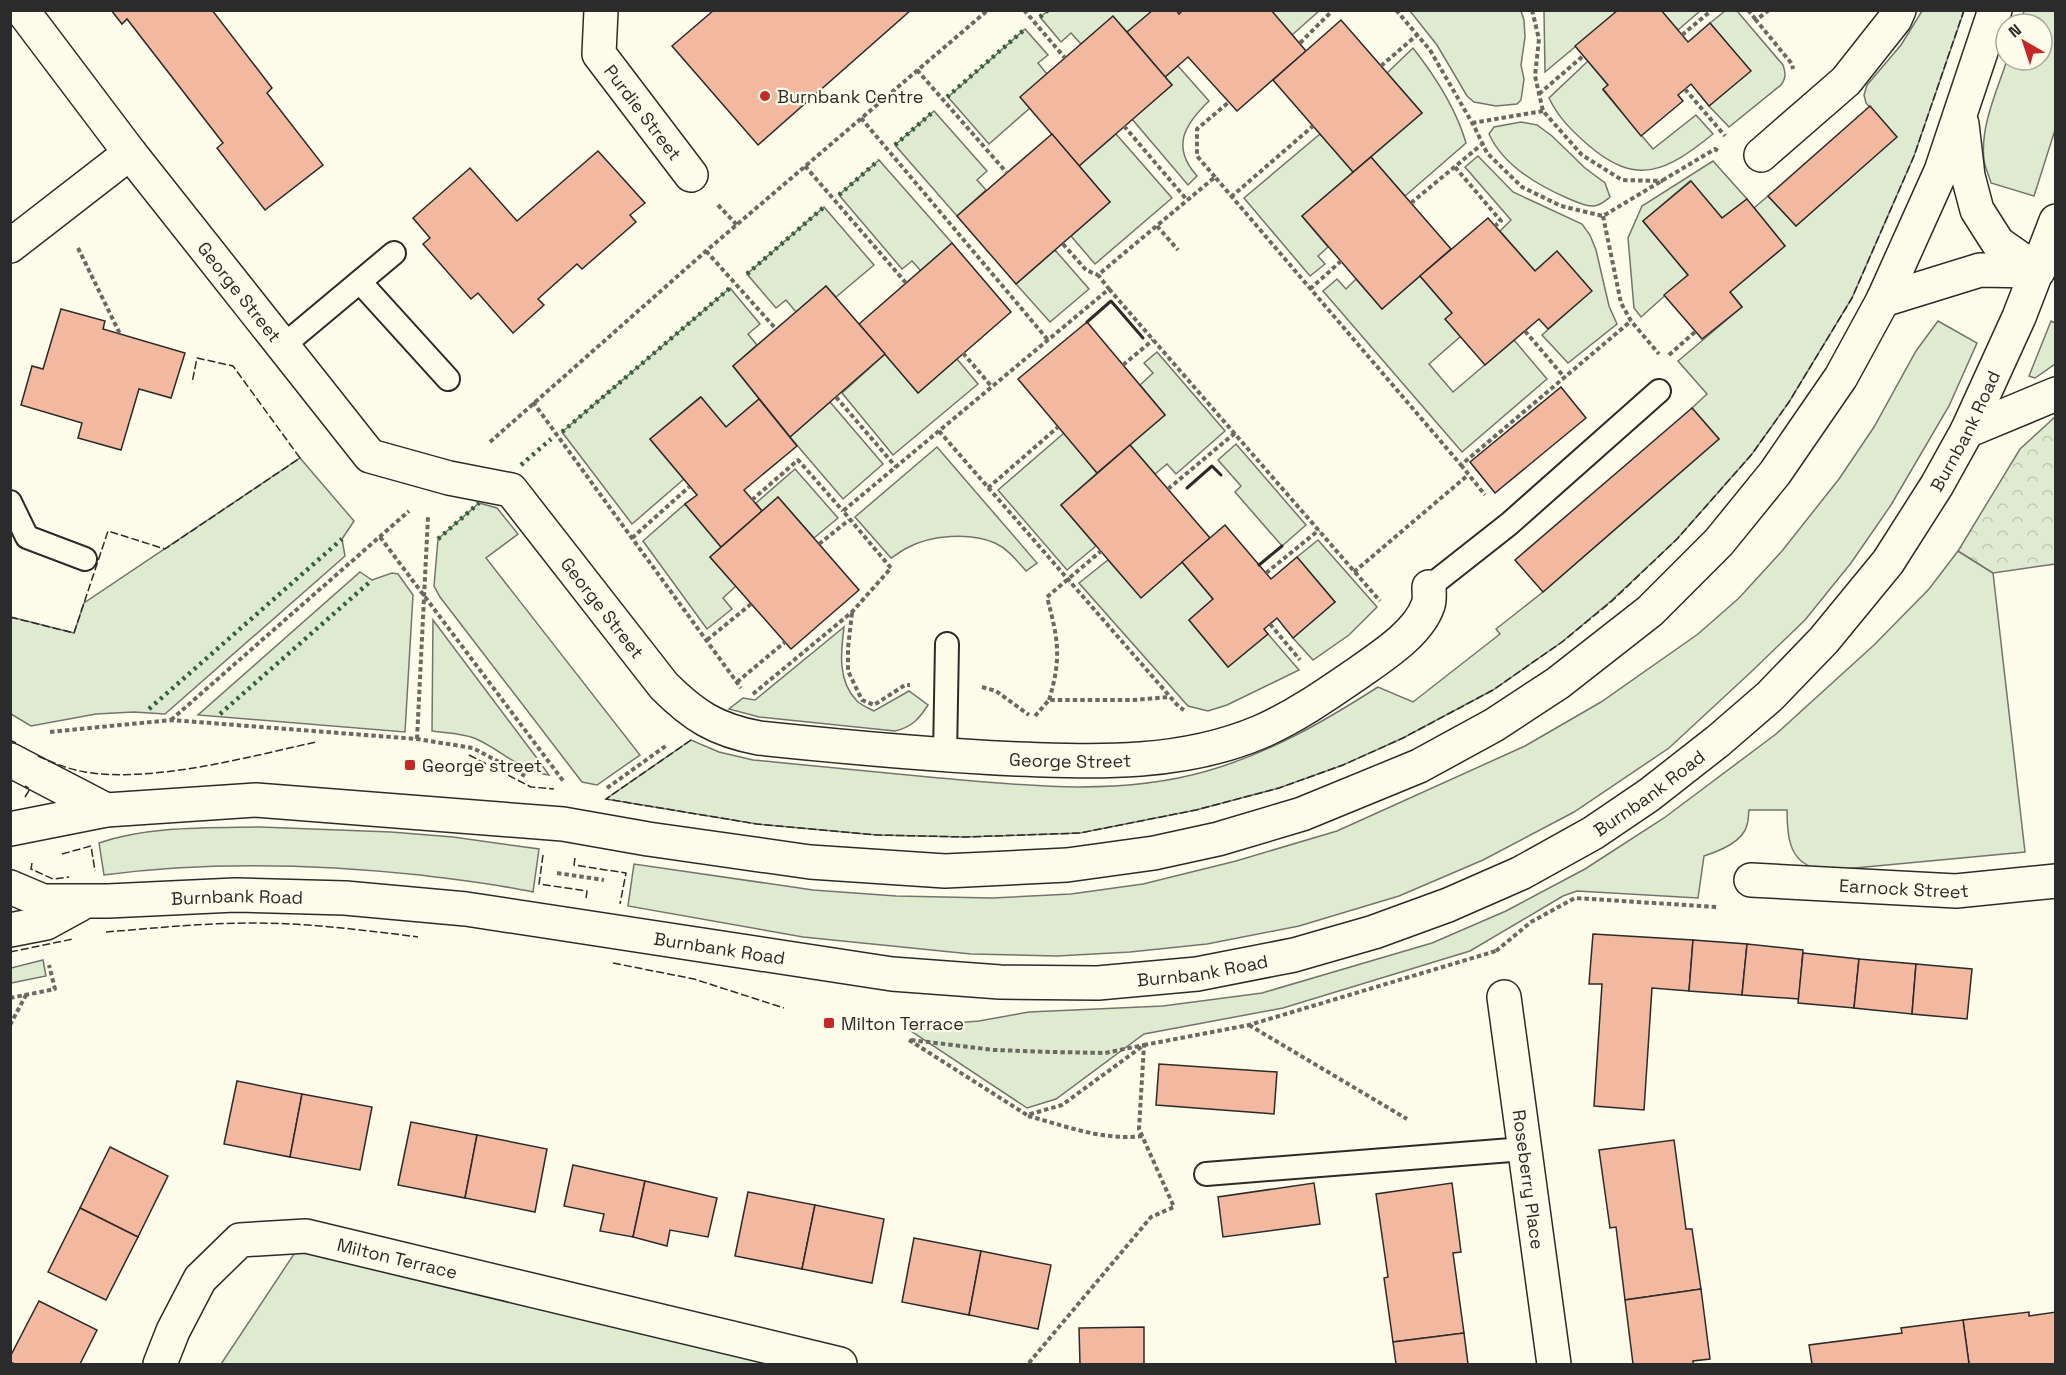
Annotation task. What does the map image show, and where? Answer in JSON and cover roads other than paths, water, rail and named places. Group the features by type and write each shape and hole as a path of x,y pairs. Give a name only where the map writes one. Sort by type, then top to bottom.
{"main road":[{"name":"George Street","path":"22,10 130,153 370,456 439,487 511,490 664,686 684,706 732,733 759,738 945,756 1118,761 1162,758 1211,748 1260,732 1322,698 1381,657 1419,623 1429,603 1430,587"},
{"name":"Purdie Street","path":"601,10 599,54 691,176"},
{"path":"1761,155 1846,81 1899,10"},
{"path":"10,829 106,810 256,800 563,824 648,839 810,862 945,871 1067,865 1154,853 1218,839 1302,814 1419,766 1494,725 1558,683 1650,611 1719,542 1775,473 1841,377 1883,300 1941,171 1995,10"},
{"path":"1961,112 1968,176 1977,210 1998,243 2047,275"},
{"path":"10,246 130,153"},
{"name":"Burnbank Road","path":"10,887 44,901 86,902 236,894 345,898 466,909 892,974 1000,982 1098,983 1197,974 1293,955 1374,932 1448,906 1521,873 1593,833 1718,741 1770,696 1824,640 1888,562 1967,431 2047,275 2055,222"},
{"path":"1883,300 1980,270 2047,275"},
{"path":"1967,431 2055,394"},
{"path":"10,760 106,810"},
{"name":"Earnock Street","path":"1751,880 1956,891 2055,881"},
{"path":"10,930 46,922 86,902"},
{"name":"Roseberry Place","path":"1504,997 1554,1365"},
{"name":"Milton Terrace","path":"160,1365 173,1331 200,1279 240,1240 306,1236 840,1365"}],"lane":[{"path":"284,345 394,253"},
{"path":"360,282 448,379"},
{"path":"1430,587 1509,524 1659,391"},
{"path":"10,502 27,537 85,559"},
{"path":"945,756 947,644"},
{"path":"1206,1174 1524,1149"}],"place":[{"name":"Burnbank Centre","path":"765,96"},
{"name":"George street","path":"410,765"},
{"name":"Milton Terrace","path":"829,1023"}]}
